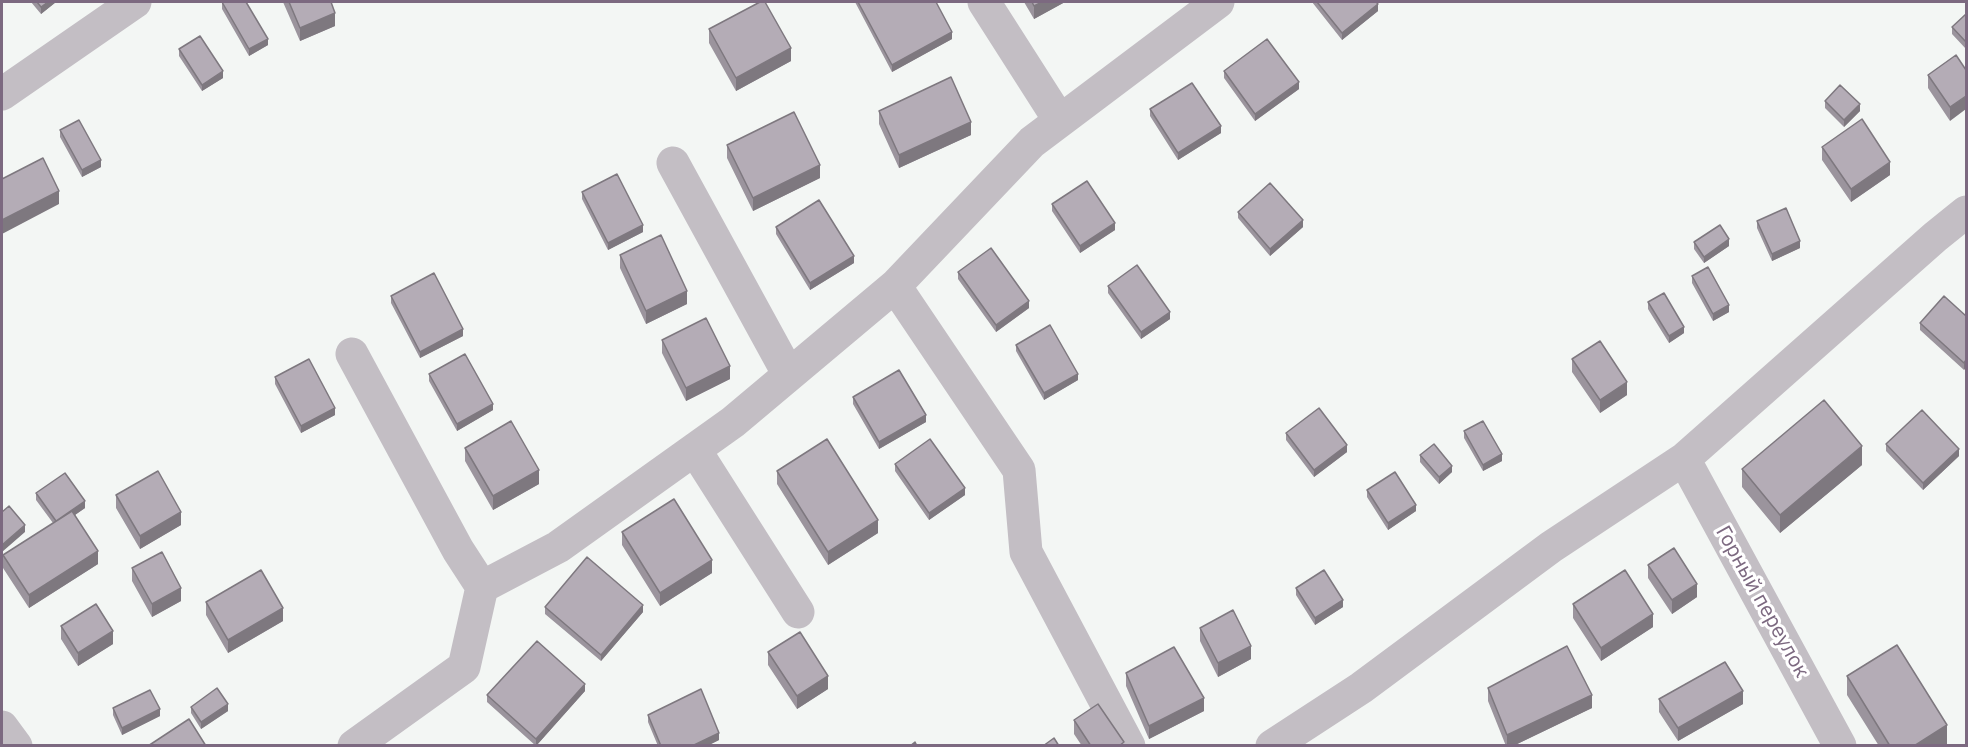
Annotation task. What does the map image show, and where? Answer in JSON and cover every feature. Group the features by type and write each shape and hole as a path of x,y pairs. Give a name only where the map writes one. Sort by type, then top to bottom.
{"street":[{"path":"2,94 135,2"},
{"path":"984,2 1060,121"},
{"path":"482,587 558,547 732,423 895,286 1032,142 1218,2"},
{"path":"673,163 789,375"},
{"path":"1272,746 1361,688 1551,547 1684,459 1966,212"},
{"path":"895,286 1019,470 1026,552 1129,746"},
{"path":"351,354 458,550 482,587 464,667 354,746"},
{"path":"695,450 798,612"},
{"name":"Горный переулок","path":"1684,459 1840,746"},
{"path":"2,727 15,746"}],"building":[{"path":"37,2 48,2 41,7"},
{"path":"222,2 246,2 268,39 249,49"},
{"path":"289,2 331,2 335,13 300,28"},
{"path":"760,2 765,2 791,48 736,78 709,29"},
{"path":"858,2 936,2 952,32 892,65"},
{"path":"1317,2 1376,2 1378,4 1342,33"},
{"path":"1966,14 1966,42 1952,27"},
{"path":"200,36 223,71 202,85 179,49"},
{"path":"1267,39 1299,82 1255,114 1224,71"},
{"path":"1956,55 1966,70 1966,96 1950,107 1928,75"},
{"path":"951,77 971,122 899,155 879,111"},
{"path":"1192,83 1221,126 1178,153 1150,109"},
{"path":"1840,85 1860,104 1844,120 1825,101"},
{"path":"794,112 820,165 753,198 727,145"},
{"path":"1862,119 1890,162 1851,189 1822,147"},
{"path":"79,120 101,160 82,170 60,130"},
{"path":"43,158 59,191 2,220 2,179"},
{"path":"617,174 643,225 608,243 582,192"},
{"path":"1087,181 1115,223 1080,246 1052,204"},
{"path":"1270,183 1303,220 1270,249 1238,212"},
{"path":"819,200 854,256 810,283 776,227"},
{"path":"1786,208 1800,241 1772,254 1757,221"},
{"path":"1720,225 1729,239 1704,257 1694,242"},
{"path":"661,235 687,291 646,311 620,255"},
{"path":"991,248 1029,301 996,325 958,272"},
{"path":"1137,265 1170,312 1141,332 1108,286"},
{"path":"1708,267 1729,305 1713,314 1692,276"},
{"path":"434,273 463,329 420,352 391,296"},
{"path":"1664,293 1684,327 1669,336 1648,302"},
{"path":"1944,296 1966,316 1966,360 1964,363 1920,323"},
{"path":"706,318 730,366 686,388 662,340"},
{"path":"1050,325 1078,374 1044,393 1016,345"},
{"path":"1600,341 1627,382 1600,400 1572,359"},
{"path":"465,354 493,404 457,424 429,374"},
{"path":"309,359 335,408 301,426 275,377"},
{"path":"899,370 926,415 879,442 853,397"},
{"path":"1824,400 1862,446 1780,515 1742,469"},
{"path":"1319,408 1347,445 1314,470 1286,433"},
{"path":"1922,410 1959,449 1923,483 1886,444"},
{"path":"511,421 539,470 493,496 465,448"},
{"path":"1483,421 1502,454 1483,465 1464,431"},
{"path":"827,439 878,520 828,552 777,471"},
{"path":"930,439 965,488 929,513 895,464"},
{"path":"1434,444 1452,466 1439,477 1420,455"},
{"path":"158,471 181,512 140,536 116,495"},
{"path":"1395,472 1416,505 1388,523 1367,490"},
{"path":"65,473 85,501 56,521 36,493"},
{"path":"674,499 712,560 660,593 622,532"},
{"path":"9,506 25,525 2,545 2,512"},
{"path":"72,511 98,551 29,595 3,555"},
{"path":"1674,548 1697,584 1672,600 1648,565"},
{"path":"162,552 181,588 152,604 132,568"},
{"path":"587,557 643,605 601,655 545,607"},
{"path":"261,570 283,608 228,640 206,602"},
{"path":"1324,570 1343,600 1315,618 1296,588"},
{"path":"1625,570 1653,614 1601,648 1573,604"},
{"path":"96,604 113,631 78,653 61,626"},
{"path":"1233,610 1251,646 1218,663 1200,628"},
{"path":"800,632 828,676 797,696 768,652"},
{"path":"537,641 585,684 536,739 487,695"},
{"path":"1897,645 1947,725 1914,746 1890,746 1847,676"},
{"path":"1567,646 1592,695 1507,735 1488,688"},
{"path":"1174,647 1204,698 1149,726 1126,673"},
{"path":"1725,662 1743,691 1678,728 1659,699"},
{"path":"217,688 228,704 201,722 191,707"},
{"path":"701,689 719,733 692,746 661,746 648,715"},
{"path":"150,690 160,709 122,728 113,708"},
{"path":"1098,704 1124,742 1119,746 1091,746 1074,720"},
{"path":"189,719 206,746 148,746"},
{"path":"1054,738 1059,746 1043,746"}]}
